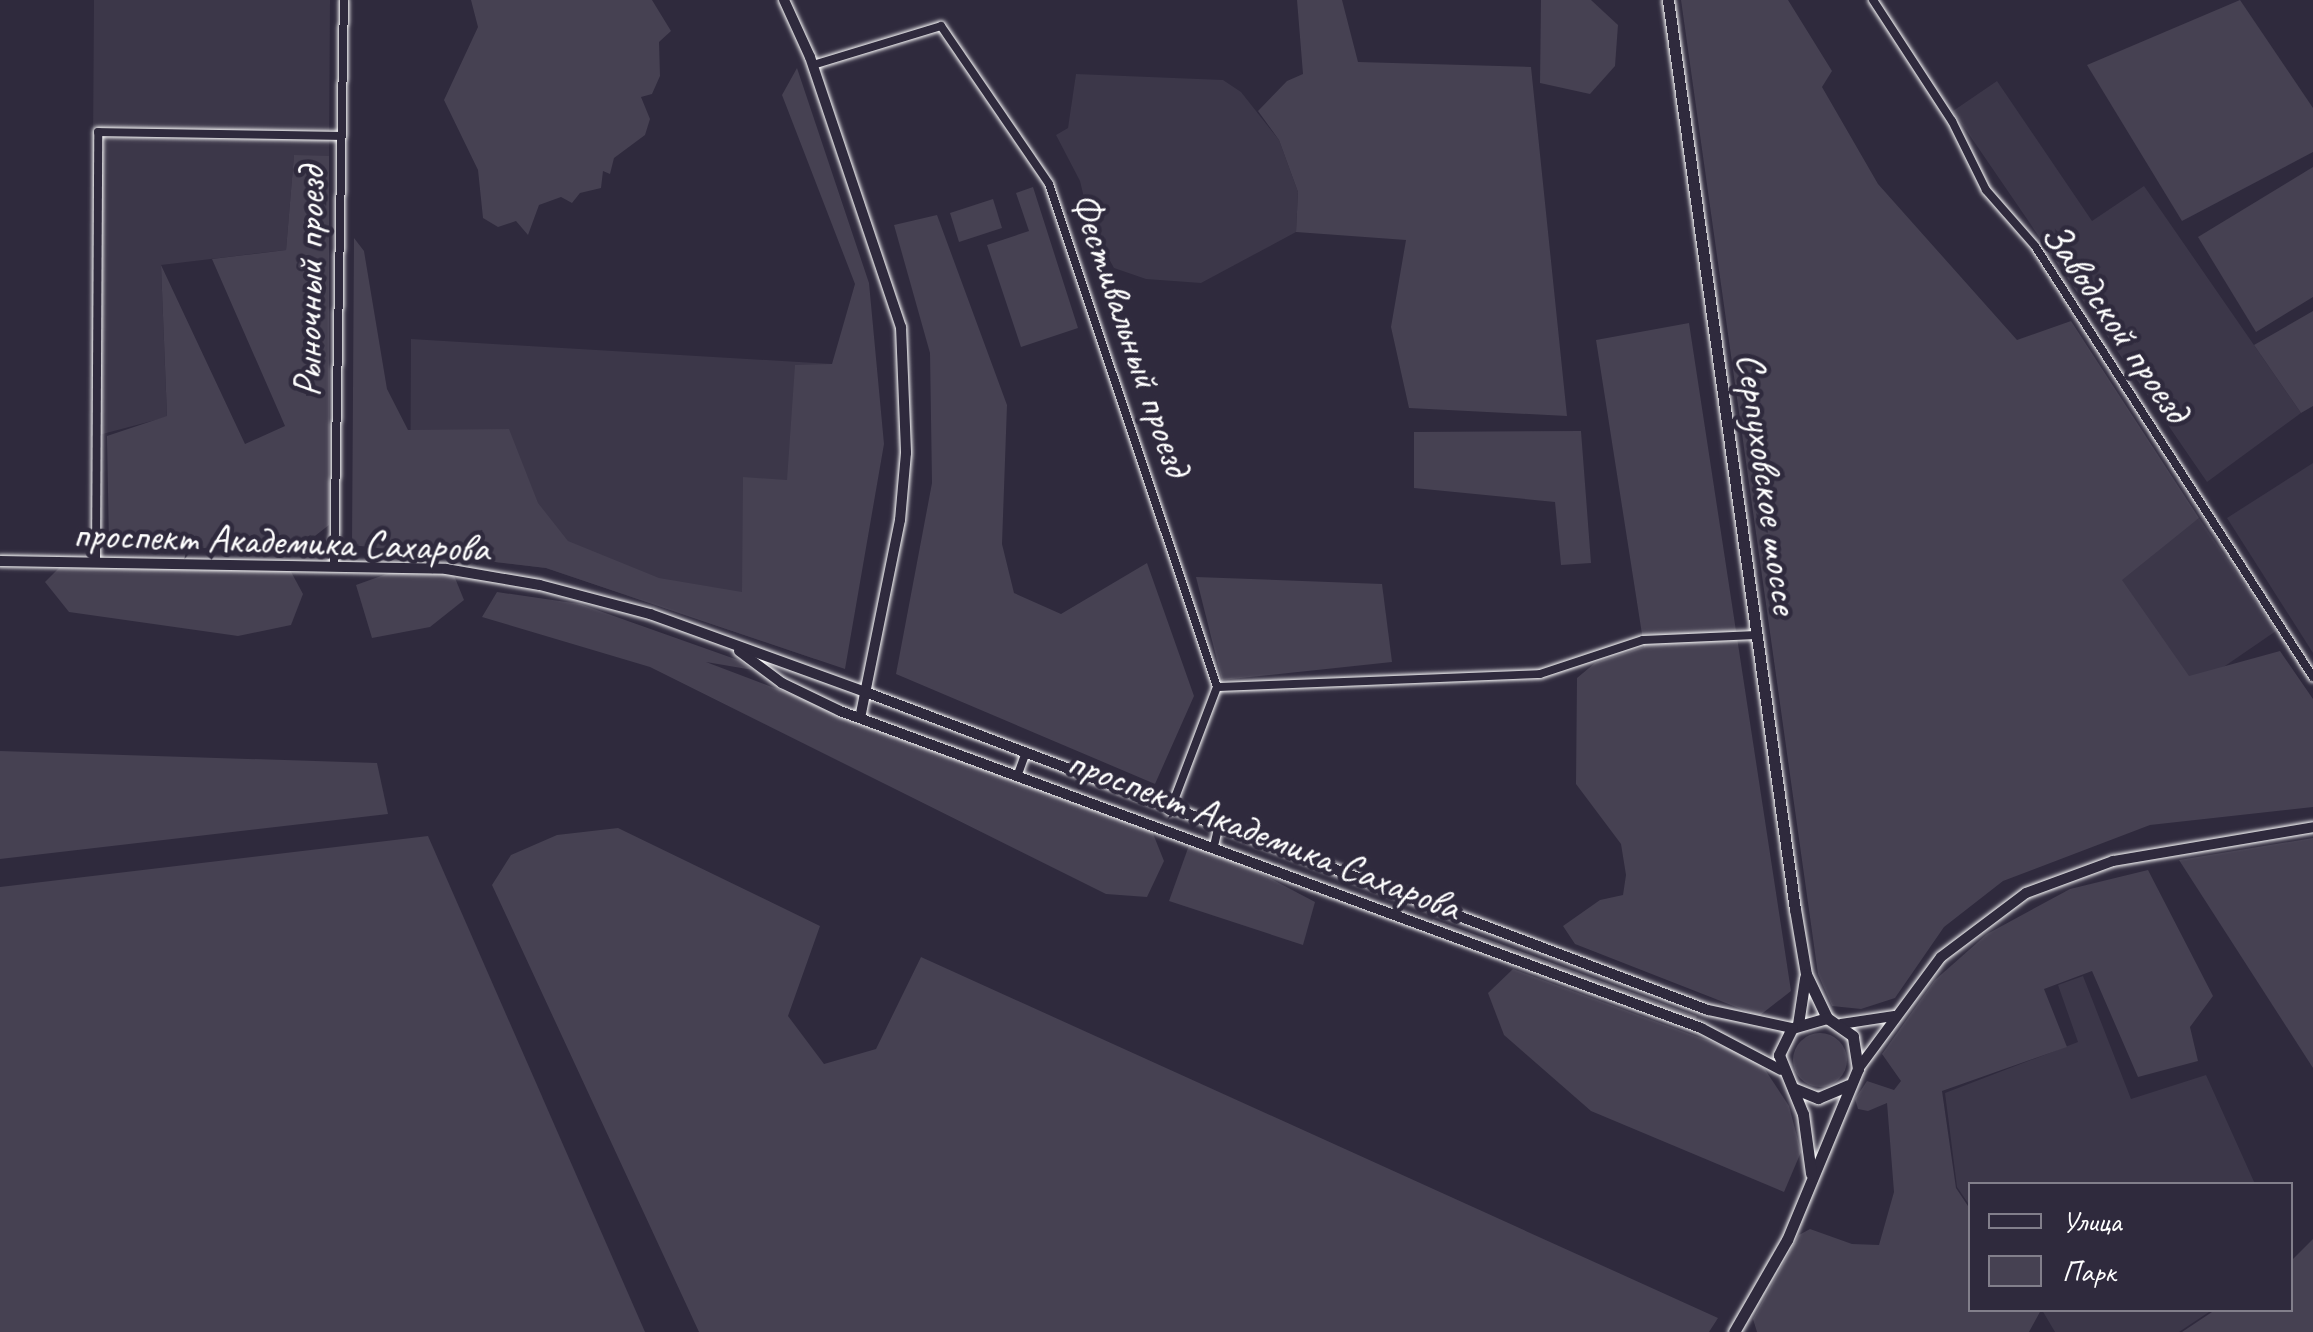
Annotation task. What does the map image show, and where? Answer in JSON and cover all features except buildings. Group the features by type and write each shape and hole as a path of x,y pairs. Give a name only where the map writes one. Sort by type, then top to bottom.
{"main road":[{"name":"Серпуховское шоссе","path":"1668,0 1806,974"},
{"path":"1806,974 1827,1018"},
{"path":"1806,974 1795,1026 1783,1042 1781,1070 1803,1114 1811,1173"},
{"path":"1734,1332 1786,1240 1858,1069 1859,1052 1841,1024 1827,1018 1795,1026"},
{"path":"1792,1087 1818,1098 1851,1082"}],"street":[{"name":"Рыночный проезд","path":"334,565 344,0"},
{"path":"784,0 813,65 877,245 900,327 905,372 900,520 860,718"},
{"name":"Заводской проезд","path":"1874,0 1952,121 1986,190 2035,246 2313,677"},
{"name":"Фестивальный проезд","path":"813,65 938,25 1049,184 1218,687"},
{"path":"96,563 98,132 341,136"},
{"name":"проспект Академика Сахарова","path":"0,561 446,569 540,585 730,644 868,693 1170,812 1708,1010 1795,1026"},
{"path":"1170,812 1218,687 1540,674 1643,640 1756,635"},
{"name":"проспект Академика Сахарова","path":"730,644 782,683 860,718 1701,1028 1781,1070"},
{"path":"1018,774 1026,755"},
{"path":"1858,1069 1942,957 1982,922 2069,874 2313,827"},
{"path":"1214,846 1218,828"},
{"path":"1384,913 1390,894"},
{"path":"1701,1028 1708,1010"},
{"path":"1841,1024 1895,1016"}],"shaded area":[{"path":"94,0 330,0 329,156 294,156 286,250 161,265 167,417 91,437"},
{"path":"1076,74 1223,80 1241,92 1279,140 1298,192 1296,232 1201,283 1146,279 1114,268 1091,227 1080,181 1056,135 1068,128"},
{"path":"1997,81 2092,221 2144,186 2301,413 2207,482 1953,111"},
{"path":"411,339 832,364 815,659 546,568 410,552"},
{"path":"2313,463 2313,653 2227,518"},
{"path":"2199,518 2276,631 2187,692 2110,579"},
{"path":"2083,976 2131,1099 2206,1075 2254,1182 1968,1182 1968,1203 1957,1187 1945,1093 2078,1042 2058,985"},
{"path":"2043,1312 2209,1312 2179,1332 2055,1332"}],"green space":[{"path":"471,0 652,0 671,31 659,42 660,76 652,94 641,97 650,119 645,135 614,158 610,174 603,171 601,188 580,193 572,203 561,197 539,205 528,235 516,221 498,227 483,218 478,170 444,100 478,27"},
{"path":"1297,0 1342,0 1358,62 1531,67 1567,416 1409,408 1391,327 1406,240 1296,232 1298,192 1279,140 1258,111 1287,81 1303,74"},
{"path":"1541,0 1591,0 1618,25 1615,66 1590,94 1540,83"},
{"path":"1681,0 1788,0 1832,71 1822,87 1878,184 2017,340 2071,321 2199,518 2122,580 2189,676 2280,651 2313,699 2313,807 2150,825 2003,881 1944,927 1895,998 1861,1009 1832,1006 1818,974"},
{"path":"2240,0 2313,108 2313,152 2182,221 2087,65"},
{"path":"797,68 869,283 884,444 845,669 546,568 352,545 354,238 364,251 387,389 408,430 509,429 538,503 568,541 659,578 742,592 743,477 787,480 795,365 832,364 855,284 782,95"},
{"path":"294,155 329,156 329,525 297,550 109,546 107,436 167,416 161,265 245,444 285,426 212,259 286,250"},
{"path":"2313,167 2313,297 2256,332 2198,237"},
{"path":"1033,187 1078,328 1021,347 987,245 1029,231 1016,193"},
{"path":"993,199 1002,228 959,242 950,213"},
{"path":"937,215 1007,405 1002,544 1014,593 1061,614 1147,563 1194,696 1155,784 896,674 932,483 930,353 894,225"},
{"path":"2313,311 2313,406 2301,413 2254,345"},
{"path":"1689,323 1791,991 1759,1016 1575,944 1563,926 1600,900 1623,895 1626,875 1621,844 1576,784 1577,678 1595,663 1644,647 1596,340"},
{"path":"1581,431 1591,563 1561,565 1555,502 1414,488 1414,432"},
{"path":"62,565 289,568 303,594 291,625 238,636 69,612 45,582"},
{"path":"406,567 453,573 464,600 430,627 372,638 356,585"},
{"path":"1196,577 1382,584 1392,662 1222,680"},
{"path":"497,592 580,604 738,660 753,670 706,662 1152,831 1164,861 1147,897 1106,894 650,667 482,617"},
{"path":"0,751 377,763 388,814 0,859"},
{"path":"618,828 820,926 788,1016 824,1064 876,1049 921,957 1718,1318 1709,1332 699,1332 492,885 511,855 557,835"},
{"path":"428,836 645,1332 0,1332 0,887"},
{"path":"1192,837 1315,902 1303,945 1169,901"},
{"path":"2313,838 2313,1068 2179,860"},
{"path":"2148,870 2213,996 2190,1027 2198,1061 2138,1077 2092,971 2044,989 2067,1047 1942,1091 1956,1188 1968,1206 1968,1312 2040,1312 2029,1332 1757,1332 1753,1319 1799,1235 1810,1229 1852,1244 1879,1245 1894,1192 1887,1103 1868,1111 1858,1109 1855,1099 1867,1081 1894,1090 1901,1081 1882,1054 1935,980 1987,934 2070,889"},
{"path":"1433,919 1697,1016 1695,1021 1431,923"},
{"path":"1513,969 1758,1059 1789,1106 1801,1152 1784,1192 1591,1111 1504,1035 1488,993"},
{"path":"1820,1033 1839,1041 1847,1060 1839,1079 1820,1087 1801,1079 1793,1060 1801,1041"},
{"path":"2313,1239 2313,1332 2182,1332 2212,1312 2293,1312 2293,1259"}]}
